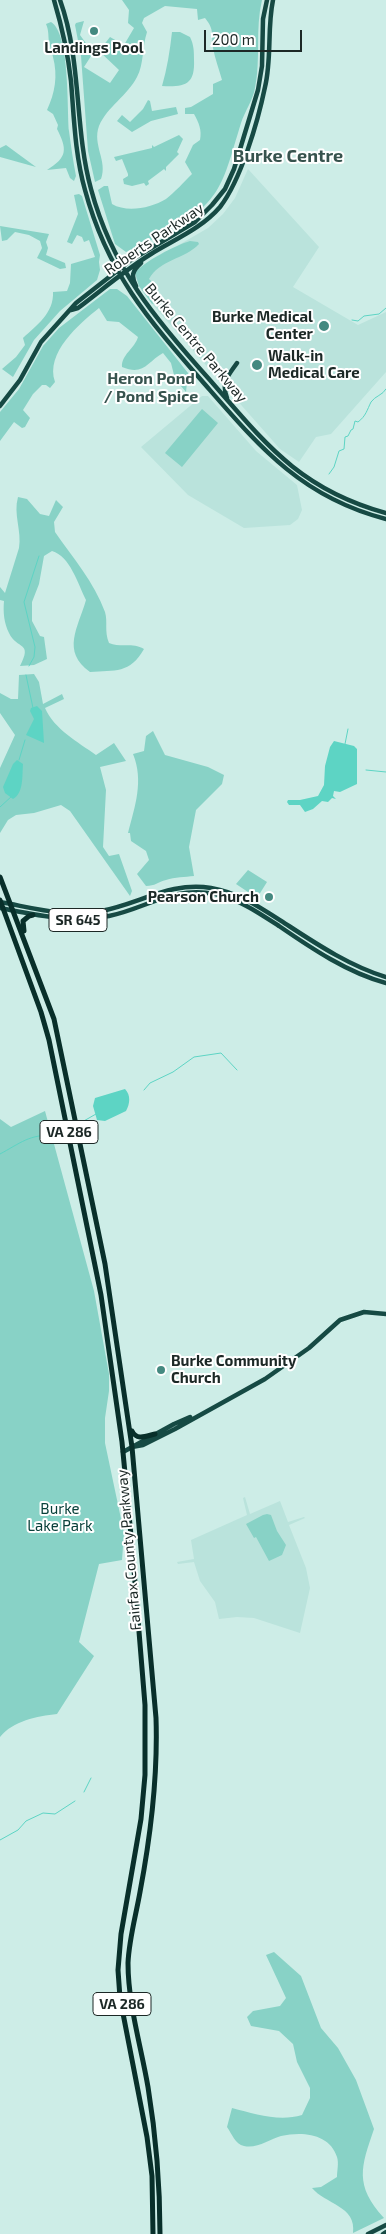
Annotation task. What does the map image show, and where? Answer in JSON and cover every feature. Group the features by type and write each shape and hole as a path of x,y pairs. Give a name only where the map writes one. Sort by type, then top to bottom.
{"highway":[{"name":"Fairfax County Parkway","path":"0,877 54,1019 105,1264 130,1425 156,1718 156,1750 150,1833 128,1963 129,1989 157,2146 160,2234"},
{"name":"Fairfax County Parkway","path":"0,901 41,1012 49,1040 101,1295 123,1452 145,1705 146,1750 141,1818 121,1934 118,1970 120,1998 147,2137 152,2176 153,2234"},
{"path":"29,951 23,925 26,918 33,914"},
{"path":"130,1425 133,1433 138,1437 155,1434"}],"main road":[{"name":"Burke Centre Parkway","path":"54,0 66,48 77,150 84,189 98,231 118,274 151,322 265,452 293,476 334,500 385,519"},
{"name":"Burke Centre Parkway","path":"60,0 74,55 83,145 90,188 102,226 124,272 150,311 268,446 295,470 335,494 386,513"},
{"name":"Roberts Parkway","path":"118,274 122,267 145,250 195,222 225,188 234,168 258,90 262,66 263,19 267,0"},
{"name":"Roberts Parkway","path":"0,406 20,380 41,342 55,324 79,300 118,274 205,222 220,206 234,185 266,85 269,21 273,0"},
{"path":"84,189 90,188"},
{"path":"150,311 132,277 134,270 152,253"},
{"path":"228,402 224,383 237,363"},
{"path":"207,387 212,383"},
{"path":"385,519 386,513"},
{"name":"SR 645","path":"0,901 54,912 84,914 122,906 173,888 192,886 219,889 248,900 333,952 386,977"},
{"name":"SR 645","path":"2,908 67,920 83,920 112,916 174,894 193,892 216,894 243,904 317,950 358,972 386,983"},
{"path":"132,1447 175,1429 274,1373 309,1348 340,1320 368,1312 386,1314"},
{"path":"123,1452 174,1424 204,1412"},
{"path":"368,2234 386,2225"}],"shaded area":[{"path":"248,169 319,247 293,287 358,325 386,312 386,372 331,434 316,437 299,462 280,449 152,304 136,279 138,270 141,267 208,228 223,214 235,198"},
{"path":"202,396 208,396 256,451 297,485 302,510 298,519 290,525 244,528 188,495 141,447"},
{"path":"37,706 42,711 44,743 26,735 34,719 30,711 31,708"},
{"path":"334,741 354,746 357,749 357,784 340,792 334,791 333,796 336,799 332,798 328,802 322,801 313,809 305,812 300,805 289,805 288,800 300,800 318,796 324,785 325,766 330,747"},
{"path":"17,760 23,764 21,788 13,799 5,793 3,787 13,764"},
{"path":"125,1089 129,1100 126,1111 105,1121 97,1120 93,1106 95,1098"},
{"path":"245,1497 250,1514 280,1501 288,1522 305,1518 289,1525 306,1568 310,1588 300,1633 254,1618 219,1619 215,1602 200,1581 194,1562 178,1564 177,1562 194,1559 191,1540 247,1515 243,1498"}],"green space":[{"path":"122,0 262,0 259,22 258,66 254,92 217,191 196,213 181,224 140,247 126,252 115,244 98,190 108,186 112,204 132,209 153,205 166,199 173,193 192,174 185,162 193,145 200,140 201,136 200,127 194,114 185,114 185,108 191,107 213,94 213,84 222,80 212,43 211,29 205,18 198,20 197,9 165,6 144,18 142,23 147,32 137,77 107,113 99,126 97,140 103,172 101,179 95,182 88,151 81,56 75,25 84,21 80,35 93,53 84,67 110,83 119,70 99,51 110,37 124,45 134,28 128,23 129,10"},
{"path":"51,22 57,29 62,41 65,56 69,131 76,176 74,181 70,178 66,168 47,170 59,161 64,152 63,142 57,129 58,125 53,114 47,110 54,91 55,78 55,64 46,24"},
{"path":"172,32 180,32 190,37 193,48 193,75 187,83 182,85 162,86 168,59"},
{"path":"148,100 150,101 152,111 176,107 178,114 151,121 132,132 117,121 122,115 130,122 143,109"},
{"path":"179,135 183,139 177,152 179,154 166,167 166,171 164,169 148,181 149,184 146,186 144,183 132,186 124,184 123,179 128,174 122,159 116,161 114,157 152,148 152,145 154,147"},
{"path":"6,145 36,167 0,157 0,148"},
{"path":"79,194 82,196 100,255 100,270 97,280 60,311 34,340 13,377 2,369 16,357 25,345 23,338 48,312 53,299 53,292 67,291 70,283 71,264 95,257 89,240 84,242 82,237 77,235 72,244 67,242 78,214 74,195"},
{"path":"0,226 49,234 46,242 48,248 46,255 65,263 66,268 60,269 37,258 42,248 40,241 29,235 15,232 7,240 2,241"},
{"path":"190,241 198,242 199,244 187,253 159,268 149,279 156,286 159,294 158,301 152,304 139,286 135,273 160,254"},
{"path":"110,289 117,289 127,296 188,373 186,392 175,379 171,363 163,353 140,369 135,370 122,367 126,355 138,337 119,322 107,321 99,308 82,322 59,350 53,371 55,382 50,388 42,385 33,394 23,410 30,418 25,427 22,428 14,422 0,441 0,412 19,389 43,346 59,328"},
{"path":"202,409 218,423 182,467 165,453"},
{"path":"18,497 27,499 40,514 49,516 56,500 63,507 54,522 55,532 95,590 105,612 109,643 144,649 139,657 127,667 90,672 81,664 76,656 74,639 86,600 69,564 52,551 44,556 39,584 32,602 32,621 40,636 44,637 47,659 34,665 20,666 24,658 24,649 9,633 4,617 4,601 0,600 0,587 5,593 19,548 16,510"},
{"path":"34,674 39,682 43,704 62,694 64,699 45,708 60,729 96,755 114,743 126,761 100,767 106,790 103,847 109,856 119,854 132,891 130,896 70,811 61,805 34,813 16,815 8,820 0,833 0,768 15,735 0,713 0,693 11,699 18,699 19,675"},
{"path":"153,731 165,755 208,767 224,775 222,784 196,810 189,847 194,876 173,878 146,886 137,874 149,860 146,851 131,841 130,833 128,833 136,803 138,784 138,774 133,754 144,751 146,736"},
{"path":"248,870 267,882 257,898 236,884"},
{"name":"Burke Lake Park","path":"45,1111 94,1291 109,1374 105,1443 124,1533 122,1560 99,1564 79,1642 94,1656 57,1714 41,1716 18,1723 0,1737 0,1119 11,1127"},
{"path":"267,1514 271,1515 277,1531 286,1545 282,1555 269,1561 256,1537 254,1538 246,1524"},
{"path":"274,1952 301,1976 321,2028 338,2048 356,2080 374,2129 364,2165 364,2185 374,2206 384,2218 353,2233 353,2224 345,2211 312,2188 321,2187 337,2177 337,2157 328,2143 315,2136 298,2134 281,2136 249,2147 241,2145 236,2141 227,2127 232,2108 267,2116 293,2117 302,2115 310,2098 310,2088 297,2062 293,2044 279,2031 251,2026 247,2017 253,2011 280,2006 286,1998 266,1955"}],"waterway":[{"path":"352,320 358,321 364,316 379,314 386,308"},
{"path":"329,474 334,467 339,451 344,449 345,437 353,429 355,421 361,420 371,402 386,389"},
{"path":"29,666 34,657 35,647 24,602 39,556"},
{"path":"26,675 33,708"},
{"path":"345,744 348,729"},
{"path":"19,760 25,740"},
{"path":"366,770 386,772"},
{"path":"0,807 12,796"},
{"path":"144,1090 150,1083 173,1072 194,1057 221,1053 237,1070"},
{"path":"82,1122 96,1114"},
{"path":"57,1136 64,1135"},
{"path":"0,1154 32,1138 53,1136"},
{"path":"84,1792 91,1778"},
{"path":"0,1840 18,1830 26,1821 43,1813 55,1814 75,1801"}],"place":[{"name":"Landings Pool","path":"94,31"},
{"name":"Burke Medical Center","path":"324,326"},
{"name":"Walk-in Medical Care","path":"257,365"},
{"name":"Pearson Church","path":"269,897"},
{"name":"Burke Community Church","path":"161,1370"}],"district":[{"name":"Burke Centre","path":"288,156"},
{"name":"Heron Pond / Pond Spice","path":"151,388"}]}
